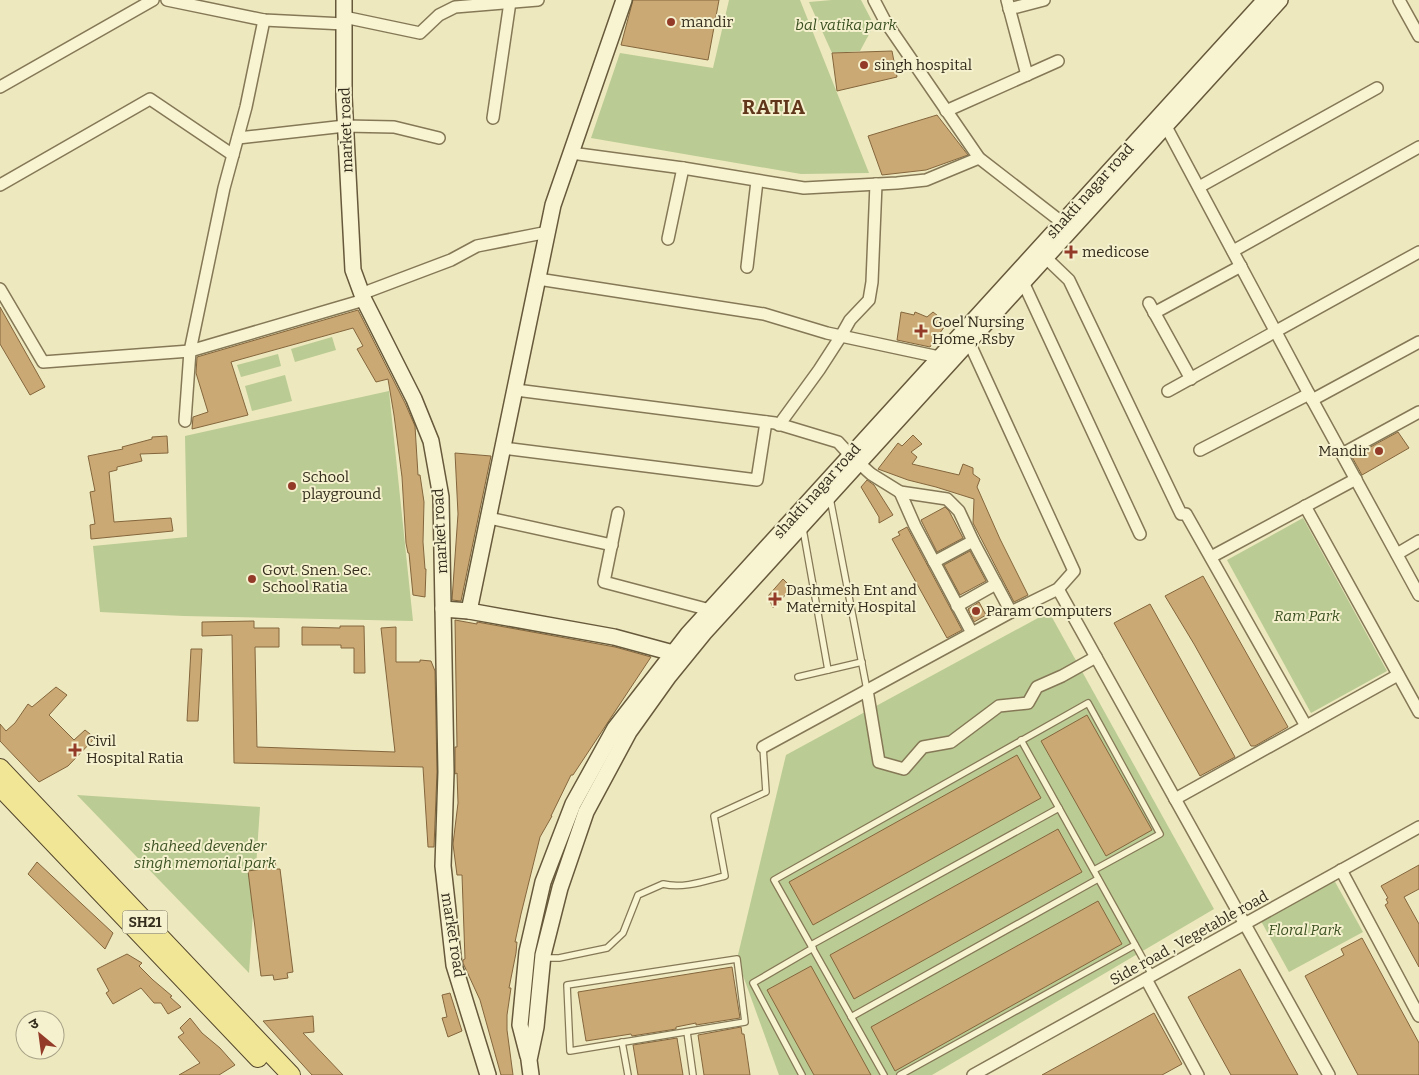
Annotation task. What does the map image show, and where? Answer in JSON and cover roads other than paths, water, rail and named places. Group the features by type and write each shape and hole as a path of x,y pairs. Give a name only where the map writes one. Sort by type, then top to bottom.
{"main road":[{"name":"market road","path":"344,0 344,98 352,270 363,297 414,399 431,441 441,497 446,772 443,866 454,965 488,1075"},
{"path":"469,611 553,205 624,0"},
{"name":"shakti nagar road","path":"530,1068 520,1025 527,952 543,882 573,804 615,728 678,655 688,634 854,459 939,357 1066,226 1163,120 1264,0"},
{"path":"1163,120 1280,0"},
{"path":"530,1068 543,958 560,888 586,812 629,732 669,676 678,655 704,633 830,495 854,459 969,342 1046,258 1066,226"},
{"path":"443,609 469,611 614,637 678,655"},
{"name":"SH21","path":"0,768 291,1075"},
{"name":"SH21","path":"0,787 274,1075"}],"street":[{"path":"0,88 153,0"},
{"path":"167,0 264,20 344,21 420,32 439,15 455,7 538,0"},
{"path":"874,0 885,21 978,158 1066,226"},
{"path":"1027,75 1008,4 1044,0"},
{"path":"1399,0 1419,36"},
{"path":"493,118 510,2"},
{"path":"186,421 190,351 224,188 246,107 264,20"},
{"path":"946,111 1058,62"},
{"path":"1199,187 1377,88"},
{"path":"0,185 150,98 233,155"},
{"path":"1163,120 1419,594"},
{"path":"238,138 345,126 394,127 439,138"},
{"path":"1233,250 1419,147"},
{"path":"571,153 683,168 804,188 926,180 978,158"},
{"path":"668,239 683,168"},
{"path":"747,267 757,181"},
{"path":"779,425 841,336 850,320 869,300 872,282 876,184"},
{"path":"0,289 43,362 190,351 363,297 450,260 477,246 548,232"},
{"path":"1168,391 1419,252"},
{"path":"1046,258 1069,280 1181,514 1186,514 1306,726"},
{"path":"1191,379 1151,308 1241,266"},
{"path":"538,280 764,314 841,336 939,357"},
{"path":"1024,282 1140,534"},
{"path":"763,747 1011,612 1058,589 1074,571 969,342"},
{"path":"1200,450 1311,397 1419,342"},
{"path":"516,390 766,422 838,442 871,474 900,492 947,499 959,511 1011,612"},
{"path":"1342,454 1419,412"},
{"path":"504,448 757,480 766,422"},
{"path":"1211,557 1356,479"},
{"path":"900,492 915,526 972,633"},
{"path":"1305,506 1419,712"},
{"path":"618,513 604,582 710,610"},
{"path":"489,518 612,545"},
{"path":"934,562 973,541"},
{"path":"1396,554 1419,541"},
{"path":"957,606 996,584"},
{"path":"1058,589 1329,1075"},
{"path":"867,690 879,762 904,769 923,747 951,742 999,706 1028,703 1037,687 1062,676 1096,657"},
{"path":"1175,798 1398,675"},
{"name":"Side road , Vegetable road","path":"973,1075 1419,827"},
{"path":"1341,870 1415,1001 1419,1016"},
{"path":"1149,977 1198,1075"}],"lane":[{"path":"830,495 867,690"},
{"path":"802,525 828,670"},
{"path":"798,677 862,662"},
{"path":"884,1075 774,880 1088,702 1160,834 1094,870"},
{"path":"1021,740 1135,945 1149,977"},
{"path":"543,958 558,958 607,948 623,933 638,895 663,884 672,886 692,884 724,876 714,816 766,792 763,747"},
{"path":"802,1075 753,983 812,947 1059,808"},
{"path":"851,1017 1098,879"},
{"path":"900,1075 1135,945"},
{"path":"737,959 746,1022 622,1042 570,1051 567,986 737,959"},
{"path":"687,1032 693,1075"},
{"path":"622,1042 628,1075"}],"place":[{"name":"mandir","path":"671,22"},
{"name":"singh hospital","path":"864,65"},
{"name":"medicose","path":"1071,252"},
{"name":"Goel Nursing Home, Rsby","path":"921,331"},
{"name":"Mandir","path":"1379,451"},
{"name":"School playground","path":"292,486"},
{"name":"Govt. Snen. Sec. School Ratia","path":"252,579"},
{"name":"Dashmesh Ent and Maternity Hospital","path":"775,599"},
{"name":"Param Computers","path":"976,611"},
{"name":"Civil Hospital Ratia","path":"75,750"}],"district":[{"name":"RATIA","path":"774,107"}],"park label":[{"name":"bal vatika park","path":"846,25"},
{"name":"Ram Park","path":"1307,616"},
{"name":"shaheed devender singh memorial park","path":"205,854"},
{"name":"Floral Park","path":"1305,930"}]}
